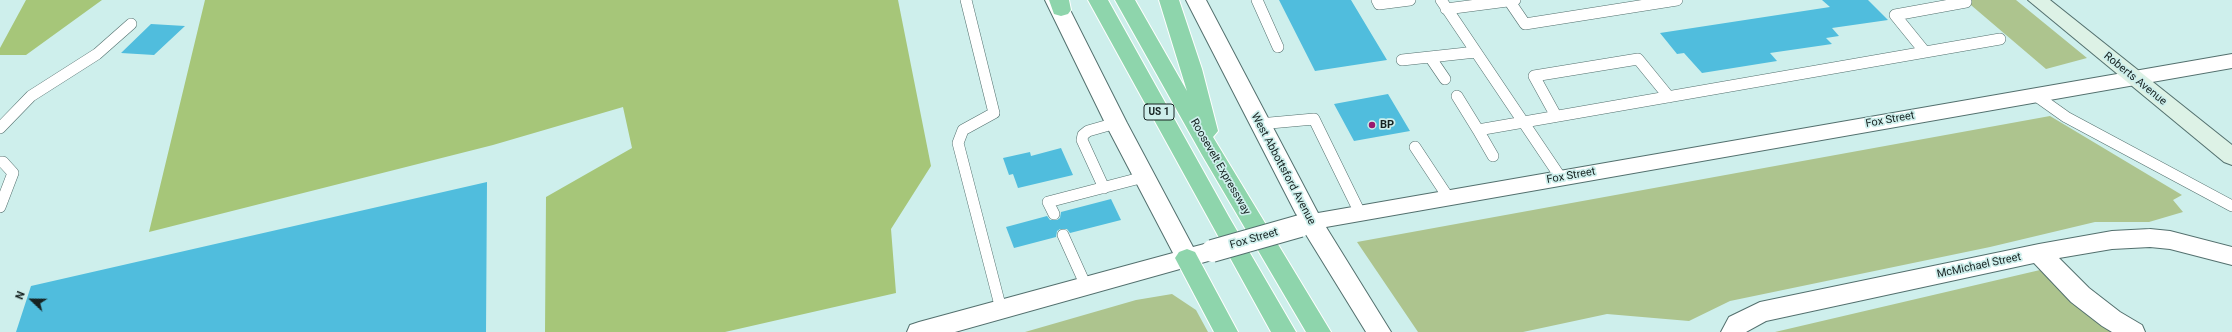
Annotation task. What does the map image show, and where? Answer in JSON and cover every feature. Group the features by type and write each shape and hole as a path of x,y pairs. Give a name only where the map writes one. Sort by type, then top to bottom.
{"highway":[{"name":"US 1","path":"1098,0 1231,242 1284,332"},
{"name":"Roosevelt Expressway","path":"1125,0 1213,155 1319,332"},
{"path":"1169,0 1192,69 1213,155"},
{"path":"1187,258 1226,332"}],"main road":[{"name":"Roberts Avenue","path":"2038,0 2232,157"}],"street":[{"name":"West Abbottsford Avenue","path":"1196,0 1260,124 1306,225 1321,241 1379,332"},
{"path":"1058,3 1116,123 1187,258"},
{"name":"Fox Street","path":"919,332 1306,225 1360,213 2232,60"},
{"name":"McMichael Street","path":"1733,332 1738,324 1760,312 2003,262 2039,253 2112,240 2150,238 2192,244 2232,256"},
{"path":"2039,253 2080,295 2111,319 2133,332"}],"lane":[{"path":"966,0 994,113 963,130 958,143 1001,309"},
{"path":"1257,0 1278,47"},
{"path":"1377,0 1379,4 1410,0"},
{"path":"1443,4 1512,1 1526,24 1677,0"},
{"path":"1925,52 1895,15 1966,2"},
{"path":"1443,4 1561,178"},
{"path":"0,128 31,96 97,54 131,24"},
{"path":"1478,130 2000,39"},
{"path":"1402,60 1476,52"},
{"path":"1430,57 1445,79"},
{"path":"1556,116 1534,76 1638,59 1669,97"},
{"path":"2035,95 2066,117 2232,206"},
{"path":"1457,96 1493,156"},
{"path":"1260,124 1314,119 1360,213"},
{"path":"1104,188 1082,140 1083,135 1088,131 1116,123"},
{"path":"1415,147 1448,197"},
{"path":"0,162 3,162 13,173 0,207"},
{"path":"1054,214 1048,202 1144,177"},
{"path":"1063,235 1086,286"}],"green space":[{"path":"26,0 102,0 26,55 0,55 0,48"},
{"path":"205,0 898,0 931,166 891,229 896,293 725,332 545,332 546,197 632,148 623,107 493,145 149,232"},
{"path":"1965,0 2016,0 2087,58 2046,69"},
{"path":"2050,116 2182,195 2173,200 2183,212 2149,222 2095,222 1990,247 1730,301 1689,321 1607,314 1523,332 1418,332 1357,242"},
{"path":"2040,270 2087,313 2115,332 1775,332"},
{"path":"1172,294 1196,310 1208,332 1025,332 1136,300"}],"building":[{"path":"1279,0 1351,0 1387,60 1315,71"},
{"path":"1822,0 1868,0 1888,20 1832,28 1839,36 1826,38 1832,44 1770,53 1777,61 1702,73 1684,53 1677,54 1660,33 1830,7"},
{"path":"151,24 185,26 154,55 121,53"},
{"path":"1388,94 1410,131 1354,141 1334,104"},
{"path":"1061,148 1073,175 1018,188 1013,174 1009,175 1003,158 1030,152 1031,156"},
{"path":"487,182 486,332 16,332 31,286"},
{"path":"1111,199 1121,220 1070,233 1067,229 1060,229 1057,231 1056,237 1014,248 1006,227 1047,216 1050,220 1057,220 1060,218 1061,212"}],"place":[{"name":"BP","path":"1372,125"}]}
